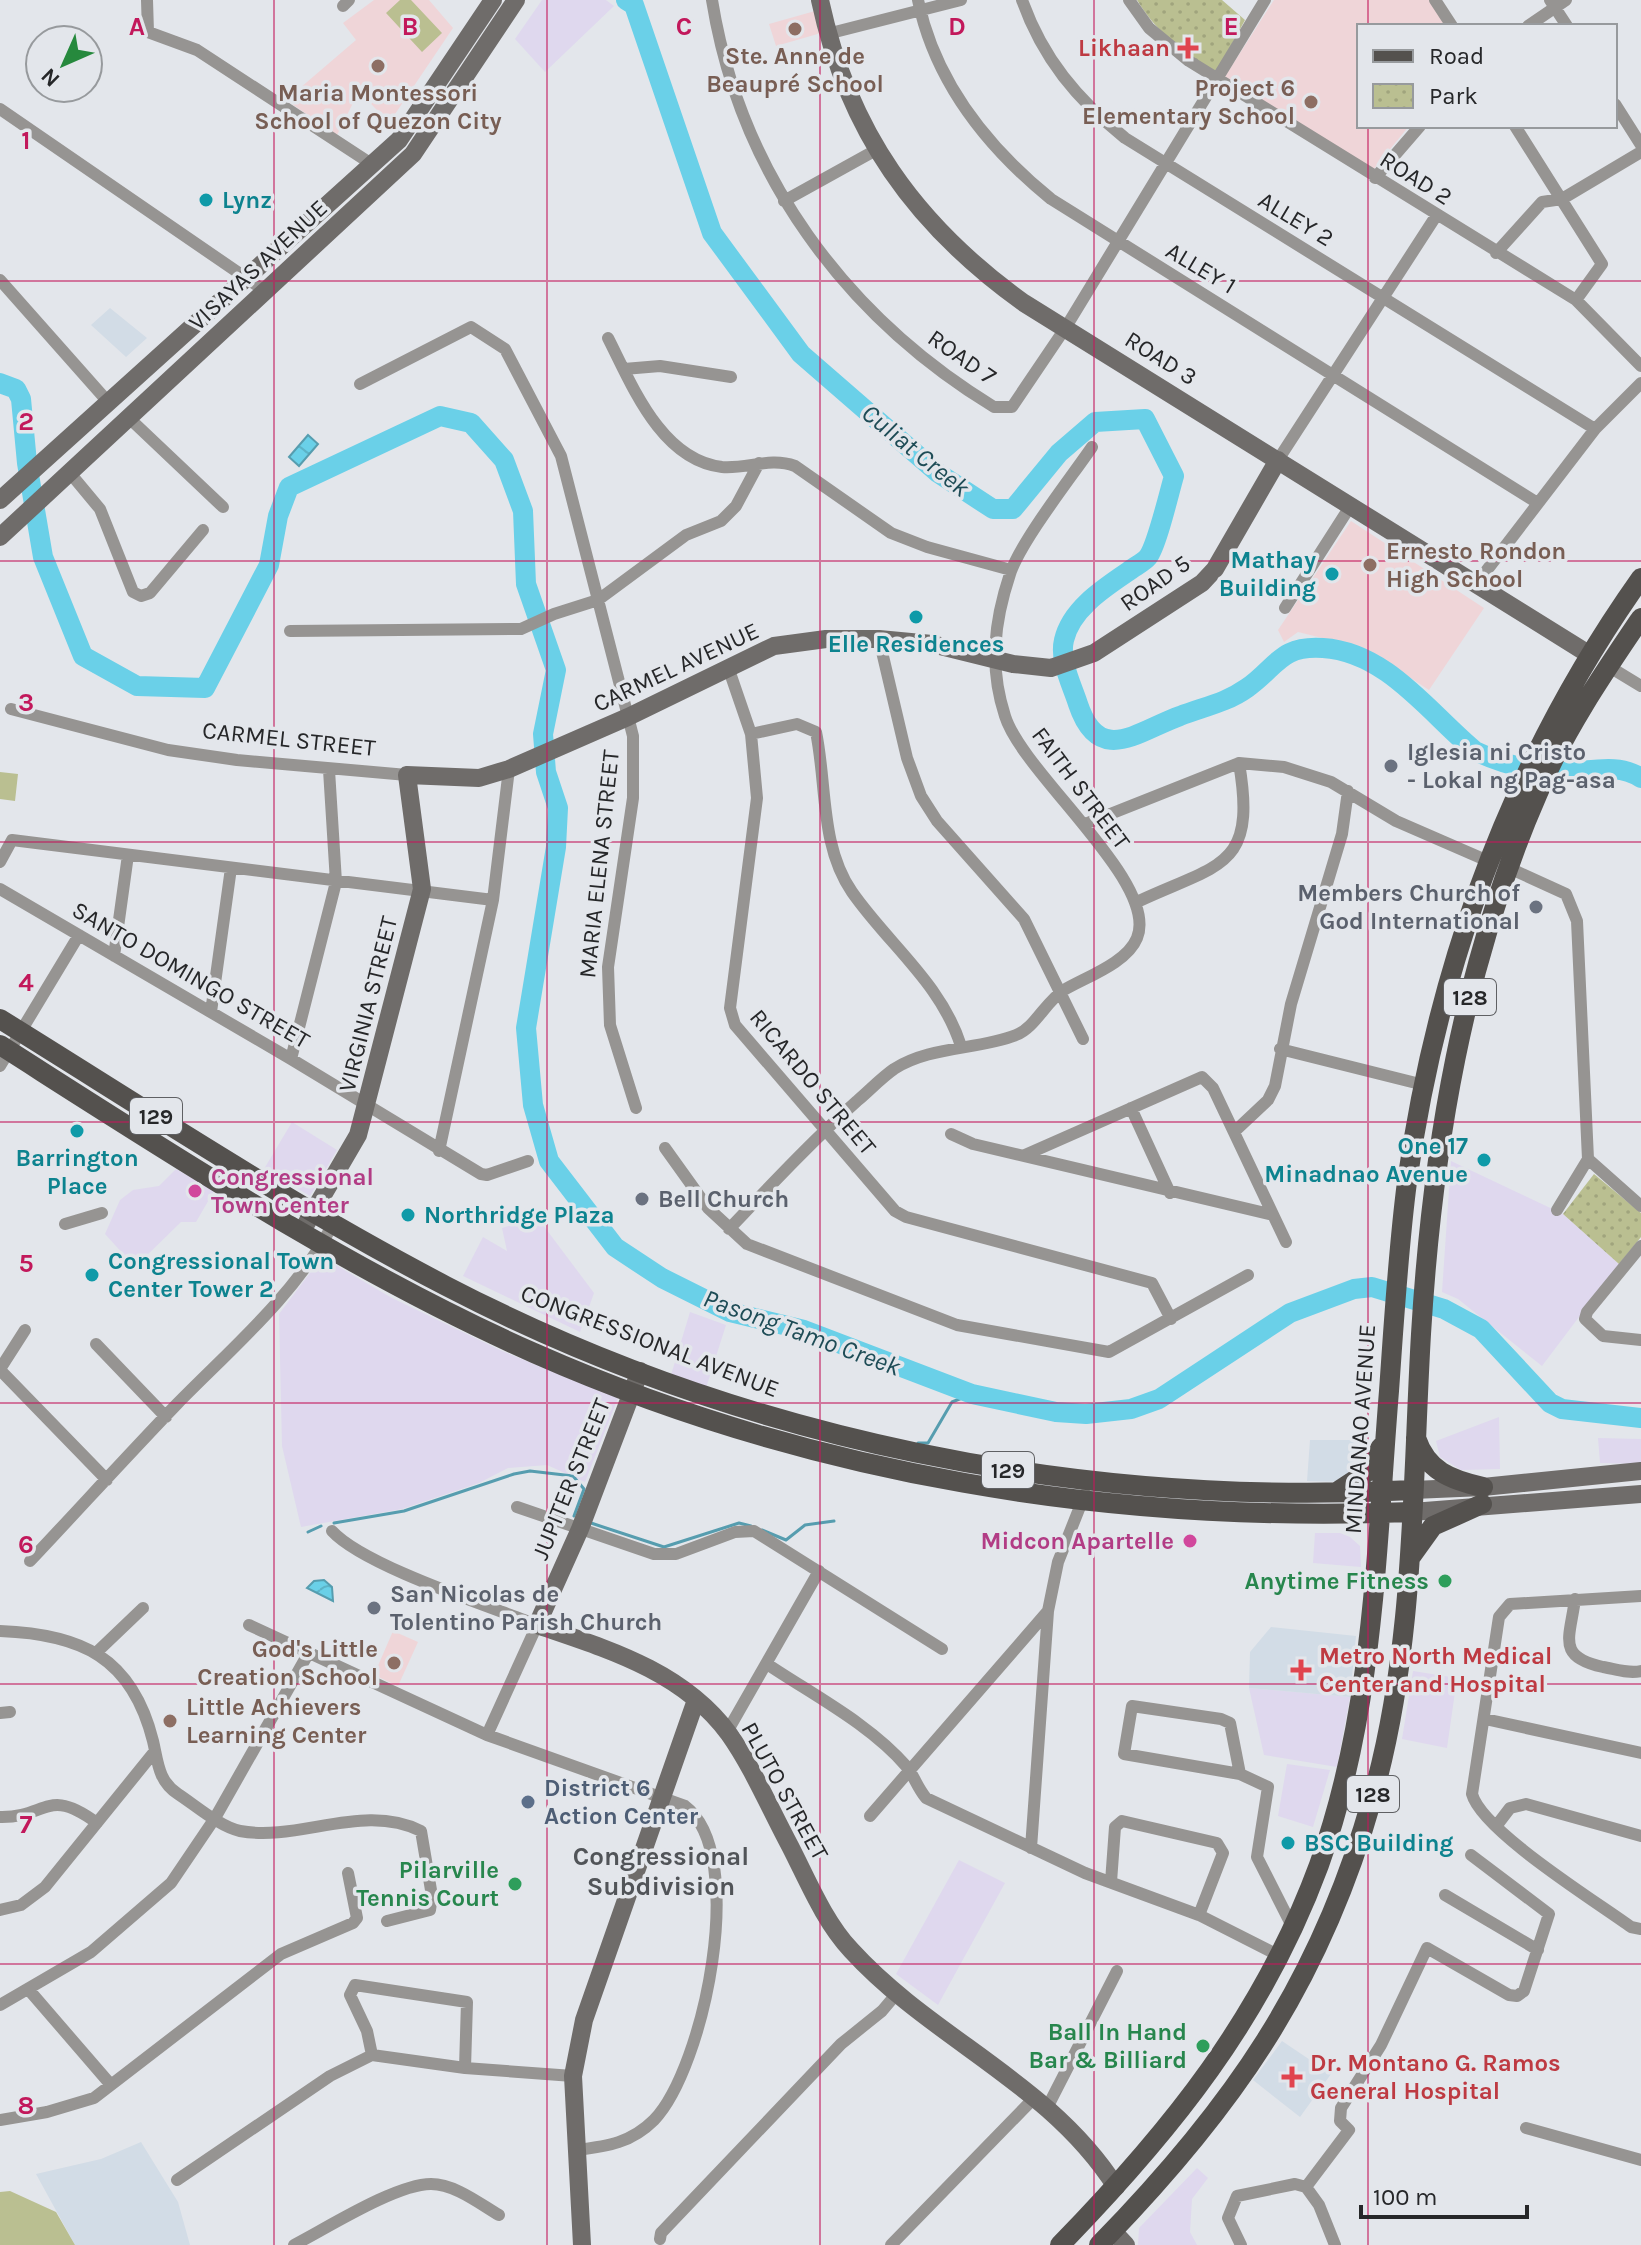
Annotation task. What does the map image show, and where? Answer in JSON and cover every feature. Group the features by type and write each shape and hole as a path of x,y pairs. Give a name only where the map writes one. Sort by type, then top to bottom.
{"main road":[{"name":"MINDANAO AVENUE","path":"1060,2245 1116,2187 1203,2083 1280,1956 1327,1840 1355,1740 1368,1661 1397,1278 1414,1137 1441,1010 1488,861 1550,745 1590,655 1641,578"},
{"name":"MINDANAO AVENUE","path":"1550,745 1641,618"},
{"name":"MINDANAO AVENUE","path":"1112,2240 1249,2070 1286,2009 1336,1906 1372,1798 1397,1683 1412,1512 1424,1288 1439,1144 1467,1004 1509,868 1528,788"},
{"name":"CONGRESSIONAL AVENUE","path":"0,1019 333,1224 448,1287 553,1336 754,1412 867,1442 1086,1492"},
{"name":"CONGRESSIONAL AVENUE","path":"3,1054 323,1243 530,1351 631,1394 748,1433 884,1467 1086,1492 1197,1511 1327,1504 1381,1491 1413,1490"},
{"path":"1414,1137 1439,1144"},
{"path":"1376,1571 1372,1547 1363,1532 1327,1504 1367,1472 1385,1435"},
{"path":"1407,1566 1420,1540 1433,1526 1482,1496 1439,1472 1425,1459 1416,1438"},
{"name":"CONGRESSIONAL AVENUE","path":"1327,1504 1380,1513 1412,1512"},
{"path":"1260,1993 1286,2009"}],"street":[{"path":"147,0 148,32 197,50 373,165"},
{"name":"VISAYAS AVENUE","path":"5,495 373,165 413,124 493,0"},
{"name":"VISAYAS AVENUE","path":"6,531 413,154 516,0"},
{"name":"ROAD 7","path":"712,0 730,80 753,142 784,201 850,291 889,331 932,366 994,407 1012,407 1066,327 1265,0"},
{"name":"ROAD 3","path":"820,0 842,80 876,150 915,205 948,242 984,274 1590,655"},
{"path":"827,34 919,5 961,0"},
{"name":"ALLEY 2","path":"1022,0 1033,31 1057,72 1088,108 1164,164 1595,429"},
{"name":"ROAD 2","path":"1129,0 1149,28 1217,80 1576,300 1641,366"},
{"path":"1435,0 1451,24"},
{"path":"1530,24 1557,2 1566,24"},
{"name":"ALLEY 1","path":"919,5 948,81 991,144 1051,199 1536,502"},
{"path":"1617,107 1641,145"},
{"path":"0,109 265,291"},
{"path":"1375,178 1418,128"},
{"path":"1516,128 1602,264 1576,300"},
{"path":"784,201 876,150"},
{"path":"1496,253 1542,202 1562,199 1641,152"},
{"path":"1278,460 1436,216"},
{"path":"0,280 109,403"},
{"name":"MARIA ELENA STREET","path":"360,384 471,327 505,349 561,456 634,742 633,798 608,967 610,1025 636,1108"},
{"path":"608,338 655,421 675,446 706,464 742,467 779,460 795,466 891,533 927,547 1011,570"},
{"path":"624,369 660,366 731,377"},
{"path":"1477,583 1536,502 1595,429 1641,383"},
{"path":"124,390 135,413 223,507"},
{"name":"FAITH STREET","path":"1092,447 1011,570 999,612 994,659 999,695 1015,741 1045,781 1085,824 1137,902"},
{"name":"ROAD 5","path":"1051,668 1075,662 1202,583 1215,569 1278,460"},
{"path":"290,631 521,629 554,614 598,600 686,535 721,521 736,506 759,463"},
{"path":"70,473 100,509 133,592 141,596 150,593 203,530"},
{"path":"1285,608 1351,505"},
{"name":"CARMEL AVENUE","path":"561,747 774,646 826,639 879,639 932,644 994,659 1051,668"},
{"path":"879,639 907,758 921,796 937,821 1024,919 1083,1039"},
{"path":"1608,666 1641,686"},
{"name":"RICARDO STREET","path":"728,667 751,734 757,798 730,1017 823,1131 876,1191 906,1217 1152,1283 1171,1319"},
{"name":"CARMEL STREET","path":"11,709 168,750 329,770 479,778 561,747"},
{"path":"751,734 797,724 816,732 827,825 836,861 852,892 926,979 955,1025 961,1046"},
{"path":"729,1229 823,1131 893,1070 961,1046 1018,1034 1060,993 1123,955 1137,940 1140,917 1137,902 1227,860 1242,833 1244,801 1239,763"},
{"path":"1085,824 1239,763 1309,773 1348,791 1396,821 1488,861"},
{"path":"439,1151 493,900 509,769"},
{"path":"291,1059 336,882 329,770"},
{"name":"VIRGINIA STREET","path":"302,1231 358,1135 422,889 407,775"},
{"path":"1234,1132 1268,1100 1275,1086 1280,1049 1342,834 1348,791"},
{"path":"0,862 12,840 493,900"},
{"path":"114,956 128,855"},
{"path":"211,1012 231,868"},
{"path":"1509,868 1558,888 1566,894 1575,910 1582,986 1588,1159 1557,1210"},
{"name":"SANTO DOMINGO STREET","path":"0,889 291,1059 439,1151 487,1175 528,1161"},
{"path":"3,1054 20,1032 79,935"},
{"path":"1280,1049 1424,1085"},
{"path":"1025,1155 1202,1077 1209,1080 1286,1242"},
{"path":"1131,1108 1170,1193"},
{"path":"951,1134 973,1144 1273,1215"},
{"path":"665,1148 696,1193 729,1229 758,1250 957,1325 1109,1352 1248,1275"},
{"path":"1588,1159 1641,1206"},
{"path":"65,1224 102,1213"},
{"path":"30,1561 273,1309 323,1243 333,1224"},
{"path":"1641,1246 1587,1312 1585,1319 1603,1336 1641,1340"},
{"path":"25,1330 0,1369 107,1480"},
{"path":"96,1344 166,1417"},
{"name":"JUPITER STREET","path":"487,1735 580,1529 640,1371"},
{"name":"CONGRESSIONAL AVENUE","path":"1412,1512 1482,1496 1641,1471"},
{"name":"CONGRESSIONAL AVENUE","path":"1413,1490 1482,1496 1641,1494"},
{"path":"1031,1848 1048,1611 1058,1562 1086,1492"},
{"path":"517,1507 629,1548 665,1554 692,1550 735,1532 750,1530 942,1649"},
{"name":"PLUTO STREET","path":"332,1531 351,1547 376,1559 537,1625 648,1666 696,1700 727,1732 836,1931 850,1950 898,1992 1042,2101 1089,2149 1116,2187"},
{"path":"727,1732 819,1571"},
{"path":"1641,1596 1510,1604 1504,1608 1499,1617 1472,1794 1477,1808 1564,1880 1631,1927 1641,1929"},
{"path":"1575,1599 1569,1644 1573,1656 1583,1663 1641,1671"},
{"path":"98,1651 143,1608"},
{"path":"870,1816 1048,1611"},
{"path":"249,1625 487,1735 685,1806 702,1824 716,1876 714,1940 703,2020 683,2072 653,2121 630,2139 616,2145 577,2150"},
{"path":"0,1631 70,1640 98,1651 127,1683 141,1709 163,1781 235,1830 271,1834 382,1820 417,1828 423,1835 432,1896 430,1910 387,1921"},
{"path":"0,2005 91,1952 152,1903 171,1883 215,1818 308,1654"},
{"path":"767,1664 880,1741 909,1769 914,1784 926,1798 1031,1848 1199,1915 1280,1956"},
{"path":"582,2245 573,2076 584,2020 696,1700"},
{"path":"1240,1774 1230,1723 1221,1719 1132,1706 1124,1754 1240,1774 1268,1787 1257,1857 1293,1928"},
{"path":"1485,1719 1641,1753"},
{"path":"0,1910 21,1905 38,1894 155,1751"},
{"path":"0,1817 59,1804 76,1808 97,1823"},
{"path":"1497,1825 1510,1808 1526,1804 1641,1836"},
{"path":"1111,1882 1115,1827 1122,1821 1217,1843 1223,1853 1199,1915"},
{"path":"1306,2187 1349,2130 1340,2121 1341,2108 1384,2039 1427,1948 1517,1996 1524,1991 1549,1914 1471,1855"},
{"path":"0,2120 76,2105 111,2085 281,1954 356,1921 348,1873"},
{"path":"1445,1895 1538,1950"},
{"path":"891,2245 1042,2101 1117,1971"},
{"path":"372,2055 367,2031 350,1995 355,1985 467,2002 465,2068"},
{"path":"29,1990 111,2085"},
{"path":"660,2239 661,2233 709,2186 783,2103 898,1992"},
{"path":"177,2180 330,2076 372,2055 465,2068 573,2076"},
{"path":"1526,2128 1641,2160"},
{"path":"294,2245 403,2190 433,2184 462,2193 499,2215"},
{"path":"1241,2245 1228,2218 1237,2196 1295,2184 1306,2187 1319,2205 1335,2245"}],"shaded area":[{"name":"Maria Montessori School of Quezon City","path":"374,0 429,0 453,28 389,123 359,91 337,135 286,100 356,40 343,23"},
{"path":"542,0 606,0 614,6 545,72 515,39"},
{"name":"Project 6 Elementary School","path":"1274,0 1433,0 1448,24 1357,24 1357,128 1407,128 1373,170 1224,78"},
{"name":"Ste. Anne de Beaupré School","path":"815,11 821,33 776,46 769,24"},
{"path":"110,308 147,338 126,357 91,325"},
{"name":"Ernesto Rondon High School","path":"1351,521 1484,608 1429,690 1366,649 1298,632 1284,642 1278,630"},
{"path":"292,1122 337,1150 310,1196 264,1169"},
{"path":"1451,1161 1563,1214 1619,1264 1542,1366 1458,1299 1442,1292"},
{"name":"Congressional Town Center","path":"176,1169 214,1191 196,1222 181,1222 135,1267 105,1234 120,1200 133,1190 159,1186"},
{"path":"537,1217 594,1293 580,1332 463,1276 483,1237 507,1251 502,1228"},
{"path":"322,1257 392,1298 502,1351 618,1398 585,1482 547,1465 508,1468 479,1483 402,1509 301,1527 282,1446 279,1314"},
{"path":"690,1312 726,1325 706,1388 671,1375"},
{"path":"1499,1417 1500,1469 1461,1470 1440,1457 1436,1441"},
{"path":"1598,1438 1641,1439 1641,1464 1600,1463"},
{"path":"1310,1440 1364,1440 1359,1471 1346,1482 1307,1481"},
{"path":"1315,1533 1340,1533 1350,1537 1360,1546 1361,1567 1313,1563"},
{"name":"Metro North Medical Center and Hospital","path":"1271,1627 1356,1636 1350,1697 1249,1688 1250,1652"},
{"name":"God's Little Creation School","path":"393,1631 418,1642 398,1686 374,1675"},
{"path":"1413,1671 1457,1678 1447,1748 1402,1739"},
{"path":"1249,1688 1350,1697 1337,1767 1264,1755"},
{"path":"1287,1764 1330,1770 1313,1827 1278,1816"},
{"path":"959,1860 1005,1883 938,2005 896,1974"},
{"name":"Dr. Montano G. Ramos General Hospital","path":"1282,2041 1331,2074 1300,2117 1253,2080"},
{"path":"141,2142 178,2202 190,2245 75,2245 36,2174 101,2159"},
{"path":"1197,2168 1208,2178 1192,2199 1190,2232 1197,2245 1138,2245 1139,2228"}],"green space":[{"path":"400,0 411,0 442,33 422,52 386,13"},
{"path":"1137,0 1222,0 1245,20 1216,73 1172,41"},
{"path":"0,772 18,774 15,801 0,799"},
{"path":"1594,1174 1641,1213 1641,1237 1619,1264 1563,1214"},
{"path":"10,2191 56,2212 75,2245 0,2245 0,2192"}],"water":[{"path":"308,435 318,444 299,466 289,457"},
{"path":"324,1580 332,1587 333,1601 307,1588 314,1581"}],"waterway":[{"name":"Culiat Creek","path":"626,0 634,5 712,233 801,354 938,473 993,509 1013,509 1059,453 1095,422 1145,419 1174,476 1155,542 1146,559 1099,592 1081,609 1064,640 1063,656 1070,681 1087,723 1097,735 1108,739 1135,735 1239,693 1288,654 1297,650 1323,648 1346,652 1387,672 1475,751 1486,756 1543,771 1615,769 1641,778"},
{"name":"Pasong Tamo Creek","path":"0,383 16,389 21,399 27,463 43,557 83,656 137,686 205,688 269,565 278,516 289,487 440,416 471,423 504,460 523,511 526,584 556,670 543,734 546,772 558,808 556,847 526,1028 533,1105 549,1161 615,1247 662,1278 730,1312 804,1330 972,1394 1056,1412 1086,1414 1131,1409 1159,1399 1290,1313 1354,1289 1372,1287 1444,1309 1481,1329 1550,1403 1562,1409 1641,1418"},
{"path":"918,1443 928,1443 952,1402 972,1394"},
{"path":"334,1523 404,1511 530,1471 573,1476 584,1489 574,1516"},
{"path":"762,1530 786,1540 805,1525 834,1521"},
{"path":"591,1523 664,1547 739,1523 751,1526"},
{"path":"308,1532 321,1526"}],"place":[{"name":"Ste. Anne de Beaupré School","path":"795,29"},
{"name":"Likhaan","path":"1188,48"},
{"name":"Maria Montessori School of Quezon City","path":"378,66"},
{"name":"Project 6 Elementary School","path":"1311,102"},
{"name":"Lynz","path":"206,200"},
{"name":"Ernesto Rondon High School","path":"1370,565"},
{"name":"Mathay Building","path":"1332,574"},
{"name":"Elle Residences","path":"916,617"},
{"name":"Iglesia ni Cristo - Lokal ng Pag-asa","path":"1391,766"},
{"name":"Members Church of God International","path":"1536,907"},
{"name":"Barrington Place","path":"77,1131"},
{"name":"One 17 Minadnao Avenue","path":"1484,1160"},
{"name":"Congressional Town Center","path":"195,1191"},
{"name":"Bell Church","path":"642,1199"},
{"name":"Northridge Plaza","path":"408,1215"},
{"name":"Congressional Town Center Tower 2","path":"92,1275"},
{"name":"Midcon Apartelle","path":"1190,1541"},
{"name":"Anytime Fitness","path":"1445,1581"},
{"name":"San Nicolas de Tolentino Parish Church","path":"374,1608"},
{"name":"God's Little Creation School","path":"394,1663"},
{"name":"Metro North Medical Center and Hospital","path":"1301,1670"},
{"name":"Little Achievers Learning Center","path":"170,1721"},
{"name":"District 6 Action Center","path":"528,1802"},
{"name":"BSC Building","path":"1288,1843"},
{"name":"Pilarville Tennis Court","path":"515,1884"},
{"name":"Ball In Hand Bar & Billiard","path":"1203,2046"},
{"name":"Dr. Montano G. Ramos General Hospital","path":"1292,2077"}],"district":[{"name":"Congressional Subdivision","path":"661,1871"}]}
